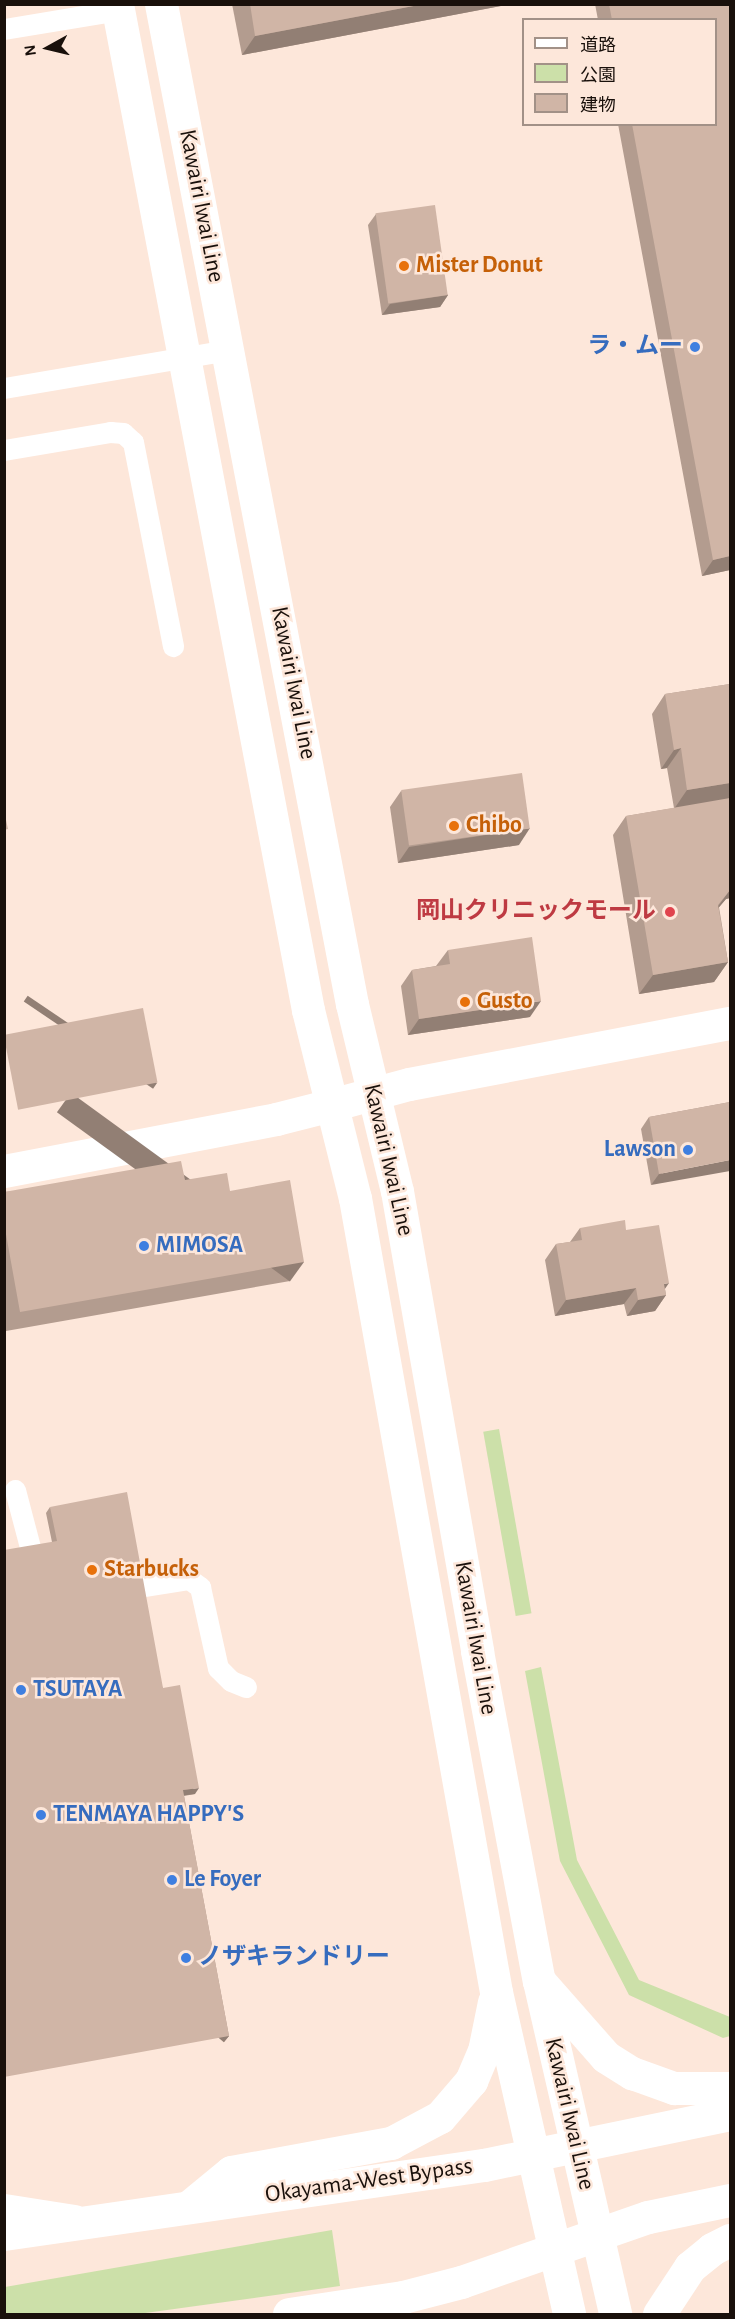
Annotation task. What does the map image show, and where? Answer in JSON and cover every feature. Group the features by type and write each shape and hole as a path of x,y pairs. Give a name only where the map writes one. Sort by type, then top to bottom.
{"main road":[{"name":"Kawairi Iwai Line","path":"161,4 352,1004 397,1191 477,1651 539,1981 615,2314"},
{"name":"Kawairi Iwai Line","path":"118,8 308,1010 355,1198 496,1992 569,2314"},
{"path":"4,1171 276,1119 374,1094 730,1023"},
{"path":"539,1981 606,2057 632,2073 674,2088 730,2088"},
{"path":"190,2205 231,2172 391,2143 440,2117 471,2081 484,2051 496,1992"},
{"name":"Okayama-West Bypass","path":"4,2234 190,2205 439,2172 730,2114"},
{"path":"289,2314 403,2297 461,2282 648,2217 730,2200"},
{"path":"4,2210 80,2223"},
{"path":"659,2314 690,2267 712,2248 730,2240"},
{"path":"552,2314 554,2248"}],"lane":[{"path":"4,29 118,8"},
{"path":"4,388 228,350"},
{"path":"4,450 110,432 123,433 133,442 173,646"},
{"path":"15,1490 31,1551"},
{"path":"139,1587 189,1579 200,1587 218,1668 231,1681 246,1687"}],"green space":[{"path":"499,1429 531,1613 516,1616 483,1432"},
{"path":"541,1667 577,1860 639,1980 730,2017 730,2036 723,2038 629,1995 560,1861 525,1671"},
{"path":"332,2230 340,2286 138,2314 5,2314 5,2287"}],"building":[{"path":"250,4 424,4 255,36"},
{"name":"ラ・ムー","path":"609,4 730,4 730,556 713,560 632,126 717,126 717,18 612,18"},
{"name":"Mister Donut","path":"435,205 448,295 388,303 376,213"},
{"path":"730,684 730,783 687,790 681,748 674,750 665,694"},
{"name":"Chibo","path":"522,773 530,828 409,845 401,790"},
{"name":"岡山クリニックモール","path":"730,798 730,890 718,905 728,962 653,975 626,816"},
{"path":"4,811 8,829 4,830"},
{"name":"Gusto","path":"532,937 541,1001 419,1019 412,970 450,964 448,950"},
{"path":"143,1008 158,1083 18,1110 4,1035"},
{"name":"Lawson","path":"730,1102 730,1160 659,1174 649,1117"},
{"name":"MIMOSA","path":"181,1161 185,1180 227,1173 230,1191 290,1180 304,1262 20,1312 4,1223 4,1192"},
{"path":"625,1220 626,1230 659,1225 669,1283 664,1284 666,1295 638,1300 636,1288 566,1300 556,1244 582,1240 580,1228"},
{"path":"127,1492 163,1688 180,1685 199,1788 183,1790 229,2036 4,2077 4,1550 57,1541 50,1507"}],"place":[{"name":"Mister Donut","path":"404,266"},
{"name":"ラ・ムー","path":"695,347"},
{"name":"Chibo","path":"454,826"},
{"name":"岡山クリニックモール","path":"670,912"},
{"name":"Gusto","path":"465,1002"},
{"name":"Lawson","path":"688,1150"},
{"name":"MIMOSA","path":"144,1246"},
{"name":"Starbucks","path":"92,1570"},
{"name":"TSUTAYA","path":"21,1690"},
{"name":"TENMAYA HAPPY'S","path":"41,1815"},
{"name":"Le Foyer","path":"172,1880"},
{"name":"ノザキランドリー","path":"186,1958"}]}
